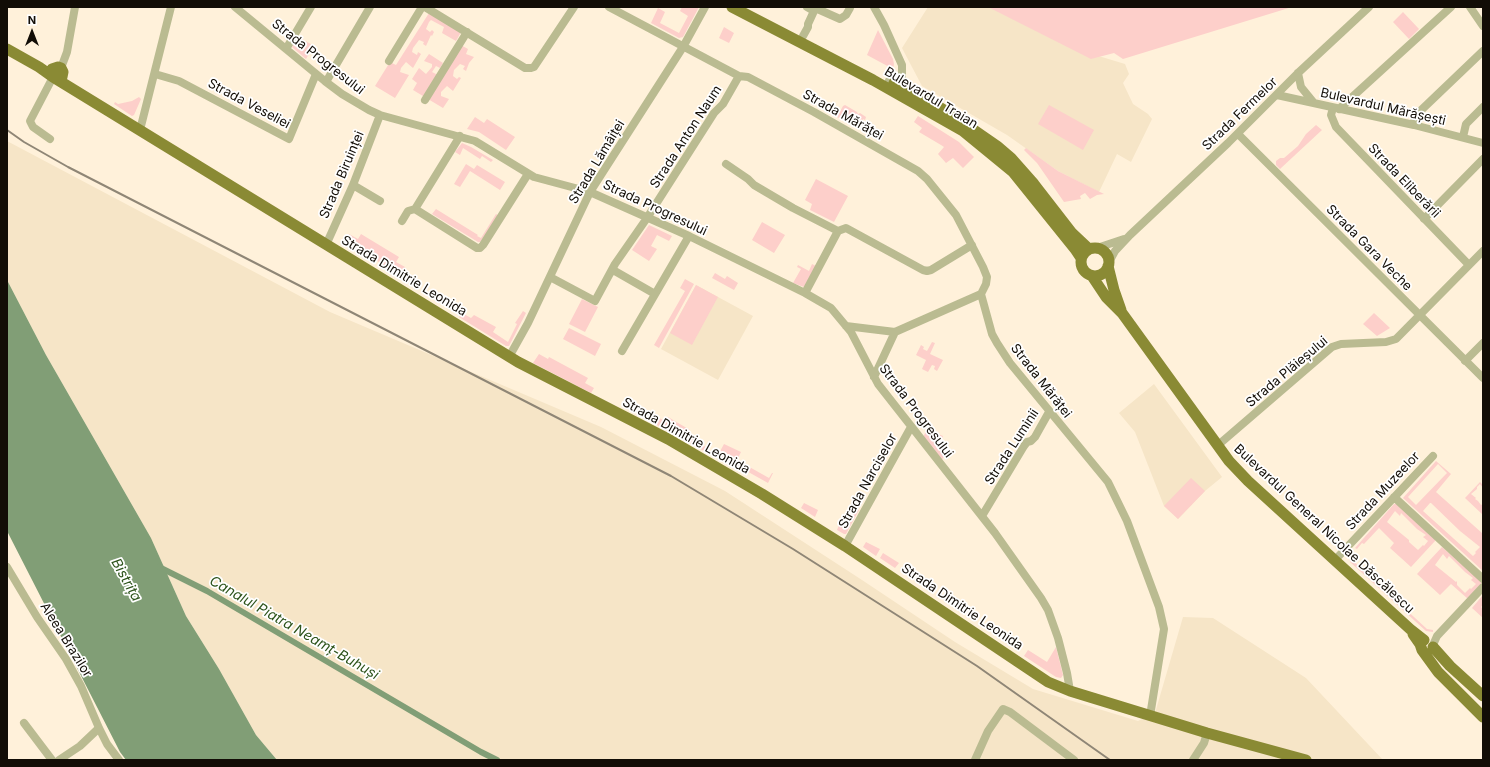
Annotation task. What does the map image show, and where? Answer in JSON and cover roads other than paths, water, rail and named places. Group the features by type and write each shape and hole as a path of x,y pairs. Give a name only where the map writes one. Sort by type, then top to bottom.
{"main road":[{"name":"Bulevardul Traian","path":"732,7 873,80 963,131 1013,172 1074,247 1081,258"},
{"name":"Bulevardul Traian","path":"748,7 939,107 997,146 1011,158 1034,184 1072,233 1093,249"},
{"path":"7,49 39,67 56,74"},
{"name":"Strada Dimitrie Leonida","path":"56,74 70,87 509,357 550,380 682,447 762,494 845,546 1048,682 1070,691 1150,716 1306,760"},
{"path":"1093,249 1107,255 1108,264 1104,273 1092,276 1082,268 1081,258 1083,254 1093,249"},
{"name":"Bulevardul General Nicolae Dăscălescu","path":"1108,264 1114,290 1122,313"},
{"name":"Bulevardul General Nicolae Dăscălescu","path":"1092,276 1106,297 1122,313 1217,446 1248,481 1428,644 1483,696"},
{"path":"1428,644 1438,672 1483,717"}],"street":[{"path":"50,139 33,127 30,122 67,52 75,7"},
{"path":"140,130 171,7"},
{"name":"Strada Progresului","path":"235,7 342,94 380,115 475,141 528,174 540,179 590,192 689,236 805,293 831,308 846,326 874,377 1024,572 1048,610 1058,638 1070,691"},
{"path":"286,49 311,7"},
{"path":"326,82 370,7"},
{"path":"389,61 422,7"},
{"path":"425,7 525,68 534,67 574,7"},
{"name":"Strada Mărăței","path":"609,7 739,76 748,77 814,112 918,171 927,179 959,218 987,277 986,284 981,294 992,334 1010,363 1049,412 1099,470 1115,495 1127,522 1159,607 1164,629 1150,716"},
{"name":"Strada Lămâiței","path":"509,357 528,323 590,192 683,46 705,7"},
{"path":"874,7 902,65 902,76 900,79 890,81"},
{"name":"Strada Fermelor","path":"1108,264 1115,251 1127,238 1238,134 1298,73 1369,7"},
{"path":"1336,109 1451,7"},
{"path":"1470,7 1483,24"},
{"path":"803,36 808,28 811,8"},
{"path":"811,8 840,19 846,15 850,8"},
{"path":"811,8 844,26"},
{"path":"426,100 467,32"},
{"path":"1414,125 1415,116 1483,51"},
{"path":"1298,73 1301,86 1314,103"},
{"name":"Strada Veseliei","path":"154,74 178,81 289,139 316,74"},
{"name":"Strada Anton Naum","path":"550,277 595,301 615,264 647,218 714,113 723,104 739,76"},
{"name":"Bulevardul Mărășești","path":"1277,94 1336,109 1414,125 1483,143"},
{"path":"1463,137 1466,124 1483,107"},
{"name":"Strada Eliberării","path":"1336,109 1331,115 1336,127 1469,265"},
{"name":"Strada Biruinței","path":"326,245 353,185 380,115"},
{"name":"Strada Gara Veche","path":"1238,134 1483,378"},
{"path":"402,221 408,211 415,209 460,136"},
{"path":"1424,219 1483,160"},
{"path":"726,164 748,178 754,185 770,195 838,231"},
{"path":"415,209 477,248 480,248 528,174"},
{"path":"353,185 380,201"},
{"path":"805,293 838,231 846,228 922,270 927,271 972,245"},
{"path":"622,351 689,236"},
{"name":"Strada Fermelor","path":"1093,249 1127,238"},
{"name":"Strada Plăieșului","path":"1217,446 1332,347 1341,344 1386,342 1396,339 1483,251"},
{"path":"613,270 654,294"},
{"path":"846,326 895,332 981,294"},
{"path":"874,377 895,332"},
{"path":"1465,361 1483,343"},
{"name":"Strada Luminii","path":"982,516 1024,446 1034,437 1049,412"},
{"name":"Strada Narciselor","path":"845,546 911,427"},
{"name":"Strada Muzeelor","path":"1335,560 1433,456"},
{"path":"1394,497 1483,579"},
{"name":"Aleea Brazilor","path":"7,567 24,597 66,659 81,686 107,744 119,760"},
{"path":"1428,644 1483,587"},
{"path":"975,760 988,731 1003,709 1010,712 1074,760"},
{"path":"24,723 52,760"},
{"path":"59,760 80,746 99,728"},
{"path":"1193,760 1204,743 1208,733"}],"water":[{"name":"Bistrița","path":"7,280 46,355 151,538 186,616 219,669 256,735 277,760 126,760 120,752 7,531"}],"waterway":[{"name":"Canalul Piatra Neamț-Buhuși","path":"159,567 207,591 497,760"}],"railway":[{"path":"7,130 24,142 68,167 671,476 793,549 977,666 1110,760"}]}
